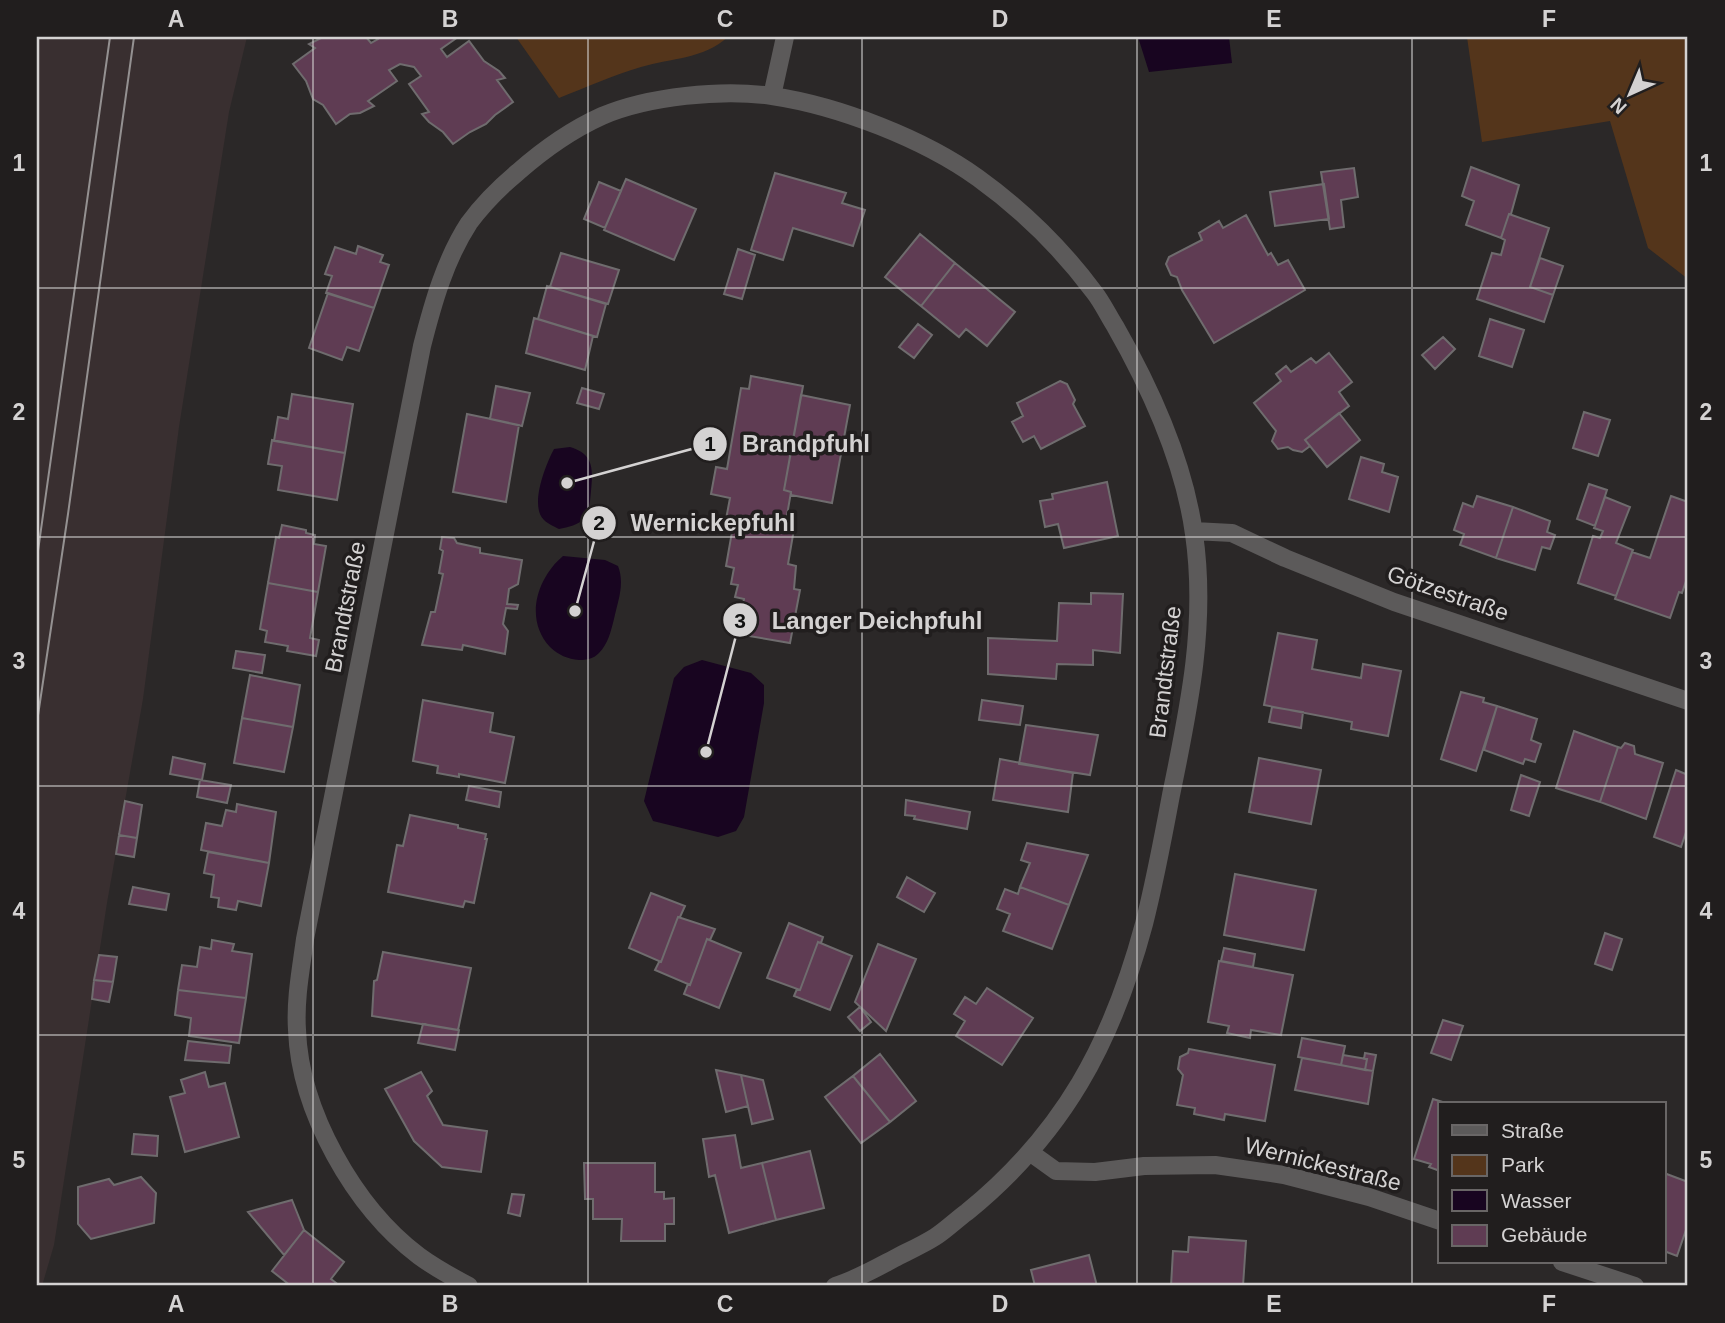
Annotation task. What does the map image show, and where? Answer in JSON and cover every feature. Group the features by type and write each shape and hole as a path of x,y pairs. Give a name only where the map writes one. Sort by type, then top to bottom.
{"street":[{"path":"772,96 785,37"},
{"name":"Brandtstraße","path":"469,1286 418,1255 387,1227 359,1195 321,1127 305,1080 297,1031 298,985 305,939 422,346 433,301 450,258 470,222 497,190 534,158 566,135 604,115 688,97 737,94 772,96 837,111 909,138 976,177 1034,224 1096,293 1128,350 1156,406 1174,456 1194,531 1200,611 1190,704 1149,904 1129,979 1104,1037 1076,1091 1031,1153 999,1185 935,1237 852,1281 835,1286"},
{"name":"Götzestraße","path":"1194,531 1232,533 1285,558 1394,602 1688,701"},
{"name":"Wernickestraße","path":"1031,1153 1056,1171 1095,1172 1144,1166 1215,1165 1284,1175 1369,1197 1438,1220"},
{"path":"1568,1264 1635,1286"}],"shaded area":[{"path":"37,37 247,37 229,112 179,427 143,699 107,903 54,1245 42,1286 37,1286"}],"green space":[{"path":"516,37 728,37 698,54 631,70 559,98"},
{"path":"1467,37 1688,37 1688,279 1648,248 1610,121 1482,142"}],"water":[{"path":"1138,37 1229,37 1232,63 1149,72"},
{"path":"570,447 584,454 590,463 590,502 582,520 559,529 540,514 538,495 543,474 554,449"},
{"path":"563,556 605,560 618,566 620,573 620,592 609,637 599,653 587,659 571,659 556,652 542,636 537,624 537,599 541,587 546,576"},
{"path":"702,660 751,673 764,685 764,703 744,817 736,831 718,837 653,821 644,801 674,678 684,667"}],"building":[{"path":"323,37 366,37 371,43 378,39 377,37 458,37 441,49 447,57 469,41 484,61 505,78 497,80 513,102 486,124 453,144 422,114 429,112 409,84 421,76 414,67 400,64 389,70 397,81 368,101 374,106 360,113 350,114 336,124 323,105 313,99 306,81 293,64 315,48 309,44"},
{"path":"1471,167 1519,185 1501,238 1466,225 1474,201 1462,196"},
{"path":"1354,168 1358,197 1341,200 1344,227 1330,229 1321,172"},
{"path":"775,173 846,193 842,203 865,210 853,246 793,228 783,260 751,250"},
{"path":"626,179 696,209 674,260 604,230"},
{"path":"599,182 621,191 605,228 584,219"},
{"path":"1324,184 1329,219 1275,226 1270,192"},
{"path":"1509,214 1549,228 1530,287 1553,295 1544,322 1477,299 1492,253 1501,255 1505,240 1501,238"},
{"path":"1246,215 1268,255 1271,253 1278,265 1288,260 1305,290 1214,343 1177,277 1171,275 1166,264 1169,257 1202,240 1199,233 1219,221 1223,228"},
{"path":"920,234 955,263 921,306 885,277"},
{"path":"358,246 383,255 380,262 389,265 374,308 326,293 332,276 325,274 335,247 356,254"},
{"path":"738,249 755,255 742,299 724,294"},
{"path":"561,253 619,270 608,304 550,287"},
{"path":"1540,258 1563,266 1553,295 1530,287"},
{"path":"955,263 1015,312 987,346 966,329 959,337 921,306"},
{"path":"547,286 606,304 597,337 538,319"},
{"path":"328,293 374,308 359,351 347,347 342,360 309,348"},
{"path":"534,318 593,336 585,370 526,353"},
{"path":"1490,319 1524,330 1512,367 1479,356"},
{"path":"918,324 932,335 914,358 899,347"},
{"path":"1443,337 1455,349 1435,369 1422,355"},
{"path":"1329,353 1352,382 1339,392 1349,406 1305,440 1310,446 1302,452 1288,447 1278,449 1272,441 1276,431 1254,403 1281,381 1276,374 1286,366 1291,372 1311,358 1316,363"},
{"path":"751,376 803,386 784,490 791,492 785,527 794,529 788,564 796,566 794,589 800,590 790,643 737,634 744,599 735,597 738,585 731,584 734,568 726,566 732,532 724,530 730,498 711,494 716,467 727,469 741,388 749,389"},
{"path":"1060,381 1067,384 1075,400 1073,404 1085,426 1041,449 1034,436 1023,442 1012,422 1023,416 1017,403"},
{"path":"496,386 530,393 522,426 490,419"},
{"path":"582,388 604,394 599,409 577,403"},
{"path":"292,394 353,404 345,453 274,441 278,417 288,419"},
{"path":"801,395 850,405 832,503 791,495 791,492 784,490"},
{"path":"1584,412 1610,420 1598,456 1573,448"},
{"path":"1339,413 1360,440 1327,467 1305,440"},
{"path":"467,414 519,425 506,502 453,492"},
{"path":"272,440 345,453 337,500 278,490 282,466 268,464"},
{"path":"1361,457 1384,464 1382,472 1398,477 1389,512 1349,499"},
{"path":"1107,482 1118,536 1064,548 1058,524 1045,527 1040,501 1053,499 1052,494"},
{"path":"1589,484 1607,490 1595,526 1577,519"},
{"path":"1477,496 1513,507 1496,558 1460,545 1464,534 1454,530 1463,503 1473,507"},
{"path":"1671,496 1688,502 1688,575 1670,618 1615,599 1632,552 1650,558"},
{"path":"1605,497 1630,507 1616,543 1633,550 1616,596 1578,583 1593,536 1600,538 1603,531 1594,528"},
{"path":"1513,507 1550,521 1547,532 1555,535 1550,549 1542,547 1535,570 1496,558"},
{"path":"282,525 306,530 306,533 315,535 314,544 326,546 318,592 268,583 276,537 279,538"},
{"path":"442,537 454,538 457,543 480,548 480,553 522,560 518,584 509,589 507,604 518,605 517,609 506,608 503,624 508,631 505,654 463,645 462,650 422,645 431,612 435,612 443,574 439,573 443,551 440,549"},
{"path":"268,583 318,592 310,638 319,640 316,656 287,651 288,646 265,642 267,631 260,629"},
{"path":"1091,593 1123,594 1120,653 1093,650 1093,665 1057,664 1056,679 988,674 988,638 1057,641 1059,603 1091,604"},
{"path":"1278,633 1317,640 1312,669 1361,678 1363,664 1401,671 1388,736 1351,729 1352,722 1264,705"},
{"path":"236,651 265,655 262,673 233,668"},
{"path":"250,675 300,685 293,727 242,718"},
{"path":"1461,692 1484,698 1483,702 1497,706 1476,771 1441,759"},
{"path":"423,700 493,713 490,732 514,737 505,783 459,774 459,777 437,773 438,766 413,761"},
{"path":"982,700 1023,706 1020,725 979,720"},
{"path":"1497,706 1537,719 1531,740 1541,744 1535,762 1525,759 1523,764 1484,750"},
{"path":"1272,707 1303,712 1301,728 1269,722"},
{"path":"242,718 293,727 284,772 234,763"},
{"path":"1026,725 1098,735 1090,775 1019,764"},
{"path":"1574,731 1618,747 1600,802 1556,788"},
{"path":"1625,743 1634,746 1635,754 1663,763 1646,819 1600,802 1618,747 1621,748"},
{"path":"173,757 205,764 202,780 170,774"},
{"path":"1259,758 1321,770 1311,824 1249,812"},
{"path":"1000,759 1073,773 1068,812 993,800"},
{"path":"1676,770 1688,775 1688,826 1681,847 1654,837"},
{"path":"1521,775 1540,782 1529,816 1511,810"},
{"path":"200,780 231,785 227,803 197,797"},
{"path":"469,786 501,792 499,807 466,800"},
{"path":"906,800 970,812 967,829 905,815"},
{"path":"125,801 142,805 137,838 119,835"},
{"path":"237,804 276,812 269,863 201,850 206,823 222,826 226,810 236,812"},
{"path":"410,815 486,834 474,903 465,901 463,907 388,892 397,845 403,846"},
{"path":"119,835 137,838 134,857 116,854"},
{"path":"1027,843 1088,855 1069,905 1020,887 1030,863 1021,860"},
{"path":"208,852 269,863 261,906 238,901 236,910 218,907 219,898 211,897 214,875 204,873"},
{"path":"1235,874 1316,890 1304,950 1224,935"},
{"path":"907,877 935,893 924,912 897,897"},
{"path":"133,887 169,894 166,910 129,904"},
{"path":"1020,887 1069,905 1052,949 1003,931 1010,914 997,909 1005,889 1018,894"},
{"path":"651,893 685,906 678,917 661,962 629,948"},
{"path":"678,917 715,929 710,940 707,939 690,985 655,970 661,962"},
{"path":"789,923 823,937 821,943 818,942 800,990 767,978"},
{"path":"1605,933 1622,939 1612,970 1595,964"},
{"path":"707,939 741,953 719,1008 684,994"},
{"path":"212,940 234,944 232,951 252,954 246,998 178,990 182,965 197,967 200,947 211,949"},
{"path":"818,942 852,956 830,1010 794,996 797,989 800,990"},
{"path":"878,944 916,959 886,1031 855,1002"},
{"path":"1224,948 1255,954 1253,967 1221,961"},
{"path":"383,952 471,968 458,1030 372,1016 374,981 377,980"},
{"path":"99,955 117,957 113,982 94,980"},
{"path":"1219,961 1293,975 1281,1035 1251,1030 1250,1038 1227,1033 1229,1026 1208,1022"},
{"path":"94,980 113,982 109,1002 92,999"},
{"path":"987,988 1033,1018 1002,1065 956,1036 965,1021 954,1014 965,997 976,1004"},
{"path":"178,990 246,998 239,1043 189,1036 191,1018 175,1015"},
{"path":"860,1007 871,1022 860,1031 848,1017"},
{"path":"1443,1020 1463,1026 1451,1060 1431,1053"},
{"path":"423,1024 459,1030 455,1050 418,1043"},
{"path":"1302,1038 1345,1046 1341,1065 1298,1057"},
{"path":"188,1041 231,1046 229,1063 185,1060"},
{"path":"1189,1049 1275,1065 1265,1121 1225,1114 1224,1120 1194,1114 1195,1108 1177,1105 1183,1075 1178,1069 1180,1057 1188,1053"},
{"path":"1365,1053 1376,1055 1373,1071 1365,1070"},
{"path":"880,1054 916,1101 890,1122 853,1076"},
{"path":"1343,1055 1367,1059 1365,1070 1341,1065"},
{"path":"1302,1058 1373,1071 1368,1104 1295,1090"},
{"path":"716,1070 741,1075 748,1106 726,1112"},
{"path":"205,1072 209,1087 225,1083 239,1137 185,1152 170,1097 185,1093 181,1080"},
{"path":"421,1072 432,1091 427,1096 443,1125 487,1131 481,1172 442,1167 414,1141 385,1089"},
{"path":"741,1075 763,1080 773,1119 752,1124"},
{"path":"853,1076 890,1122 861,1143 825,1097"},
{"path":"1433,1099 1443,1102 1438,1102 1438,1170 1429,1167 1431,1164 1414,1159"},
{"path":"134,1134 158,1136 157,1156 132,1154"},
{"path":"735,1135 741,1168 762,1163 776,1220 729,1233 715,1175 709,1177 703,1139"},
{"path":"810,1151 824,1208 776,1220 762,1163"},
{"path":"584,1163 655,1163 655,1192 664,1192 664,1199 674,1198 674,1224 665,1224 665,1241 621,1241 622,1219 593,1219 593,1199 585,1199"},
{"path":"1666,1174 1688,1182 1688,1224 1677,1256 1666,1252"},
{"path":"141,1177 156,1193 154,1223 91,1239 78,1224 78,1187 109,1179 114,1185"},
{"path":"512,1194 524,1195 520,1216 508,1213"},
{"path":"292,1200 304,1230 284,1255 248,1212"},
{"path":"304,1230 344,1262 331,1279 340,1286 291,1286 272,1271"},
{"path":"1189,1237 1246,1241 1243,1286 1171,1286 1173,1251 1188,1252"},
{"path":"1089,1255 1097,1286 1035,1286 1031,1270"}],"tram line":[{"path":"37,558 110,37"},
{"path":"37,722 134,37"}],"place":[{"name":"Brandpfuhl","path":"567,483"},
{"name":"Wernickepfuhl","path":"575,611"},
{"name":"Langer Deichpfuhl","path":"706,752"}]}
